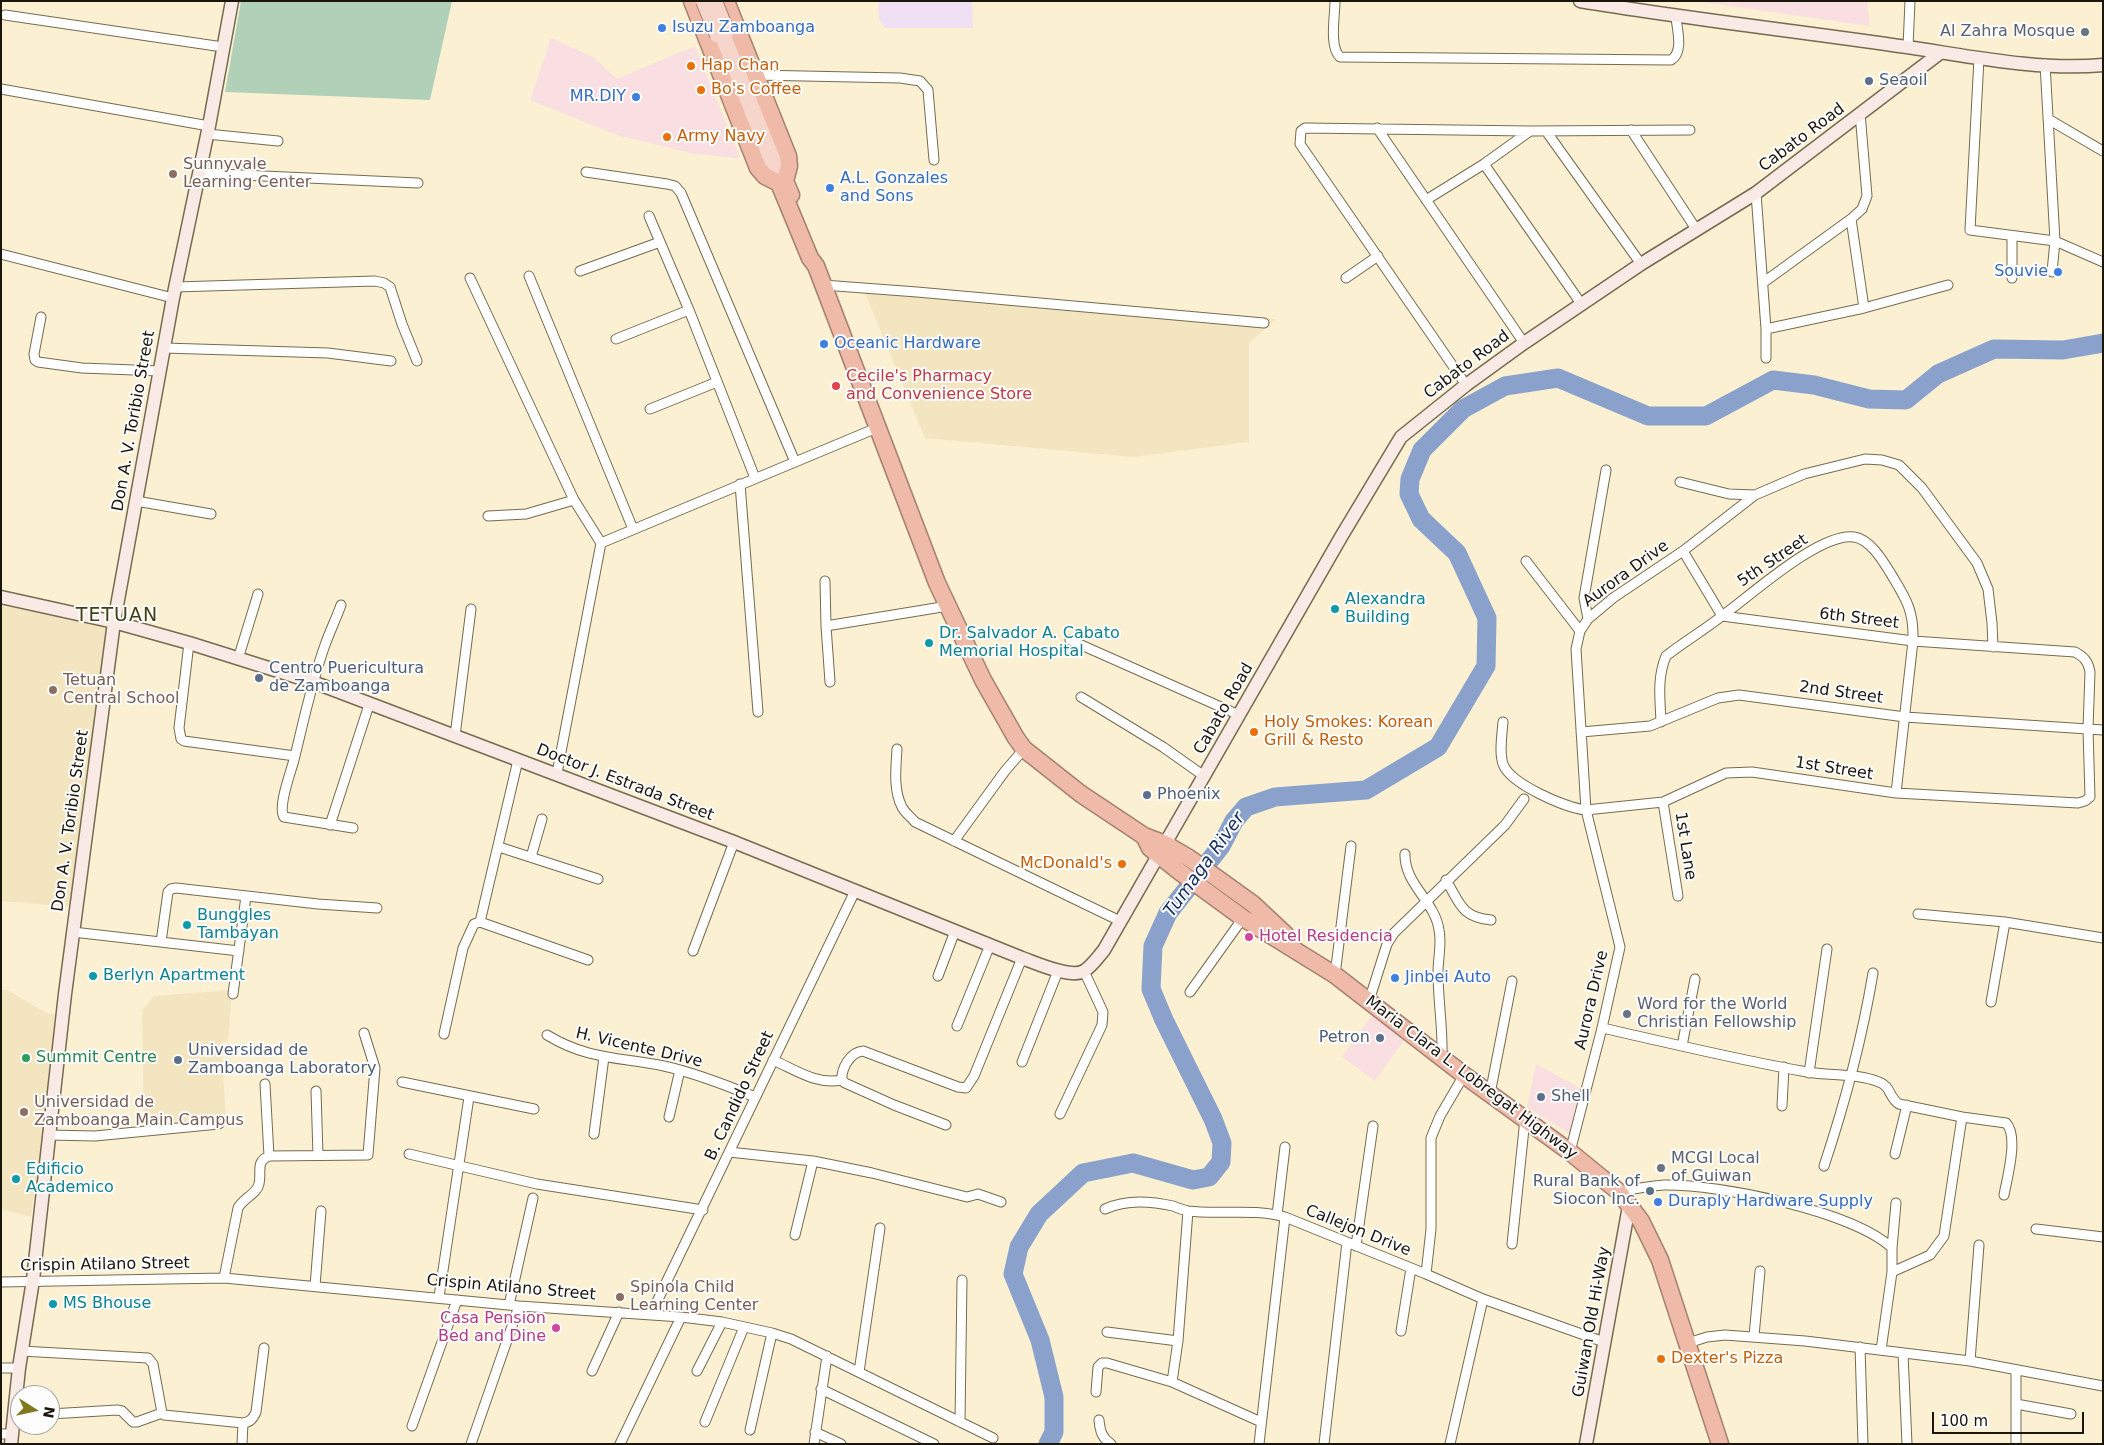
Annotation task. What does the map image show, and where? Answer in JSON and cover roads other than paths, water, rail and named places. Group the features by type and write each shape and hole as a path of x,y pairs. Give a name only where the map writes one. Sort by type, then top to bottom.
{"highway":[{"path":"722,2 755,75 788,156 789,166 782,182 765,176 758,168 697,6 722,2"},
{"name":"Maria Clara L. Lobregat Highway","path":"782,182 810,258 819,275 879,427 937,583 991,696 1024,749 1081,794 1144,836 1220,891 1243,918 1278,942 1293,948 1335,976 1464,1075 1570,1152 1619,1192 1641,1221 1660,1260 1720,1444"},
{"name":"Maria Clara L. Lobregat Highway","path":"1220,891 1253,904 1285,934 1293,948"}],"main road":[{"path":"722,2 722,33 769,164 782,182"},
{"path":"697,6 722,33"}],"street":[{"name":"Don A. V. Toribio Street","path":"18,1385 21,1351 33,1280 48,1135 73,932 114,622 174,292 208,130 232,1"},
{"path":"1335,1 1334,46 1336,53 1340,57 1671,60 1678,54 1679,48 1676,17"},
{"path":"1580,1 1676,17 1979,58 2073,67 2103,65"},
{"path":"1908,47 1910,1"},
{"path":"5,15 223,47"},
{"name":"Cabato Road","path":"1162,850 1397,440 1466,385 1524,343 1641,264 1756,193 1940,53"},
{"path":"1979,58 1970,230 2055,241 2103,262"},
{"path":"2045,64 2055,241 2052,272"},
{"path":"755,75 900,78 920,81 928,90 934,160"},
{"path":"1,89 208,130 278,141"},
{"path":"1764,282 1862,209 1867,196 1860,114"},
{"path":"2048,119 2103,151"},
{"path":"1466,385 1299,141 1301,131 1306,128 1530,131 1690,130"},
{"path":"1377,128 1524,343"},
{"path":"1631,130 1696,229"},
{"path":"1426,200 1484,164 1530,131"},
{"path":"1546,131 1641,264"},
{"path":"1484,164 1582,305"},
{"path":"586,172 667,184 674,186 680,193 795,462"},
{"path":"198,173 418,183"},
{"path":"1756,193 1764,282 1766,358"},
{"path":"650,216 755,478"},
{"path":"1851,219 1864,308"},
{"path":"2012,236 2012,278"},
{"path":"580,271 660,242"},
{"path":"1,254 174,292 375,281 384,283 390,287 417,361"},
{"path":"1346,278 1378,256"},
{"path":"819,275 917,292 1264,323"},
{"path":"529,276 633,529"},
{"path":"470,278 574,500 601,542 556,773"},
{"path":"1766,329 1864,308 1948,285"},
{"path":"616,339 689,310"},
{"path":"41,317 34,354 35,360 38,362 82,368 160,371"},
{"path":"164,348 328,353 391,361"},
{"path":"650,409 717,382"},
{"path":"601,542 879,427"},
{"name":"Aurora Drive","path":"1570,1152 1602,1028 1620,947 1586,810 1576,649 1580,630 1588,619 1613,598 1684,551 1755,495 1804,474 1865,459 1882,460 1899,465 1922,488 1977,563 1988,589 1993,647"},
{"path":"1588,619 1584,598 1606,470"},
{"path":"1680,482 1729,494 1755,495"},
{"path":"740,484 758,712"},
{"path":"488,516 526,514 574,500"},
{"path":"136,501 211,514"},
{"name":"5th Street","path":"1661,722 1659,684 1666,656 1806,553 1844,537 1853,536 1863,539 1888,569 1906,599 1914,621 1913,641"},
{"path":"1684,551 1722,616"},
{"path":"1526,561 1580,630"},
{"path":"825,581 830,682"},
{"path":"238,659 258,594"},
{"name":"Doctor J. Estrada Street","path":"1,597 114,622 189,643 313,682 369,705 556,773 734,842 1022,958 1058,970 1078,973 1084,971"},
{"path":"341,605 313,682 281,813 288,819 353,828"},
{"path":"826,626 948,606"},
{"path":"455,736 471,609"},
{"name":"6th Street","path":"1722,616 1913,641 2075,652 2083,656 2088,663 2090,672 2088,730"},
{"path":"1070,640 1239,715"},
{"path":"1896,793 1913,641"},
{"path":"189,643 179,728 180,739 184,742 295,756"},
{"name":"2nd Street","path":"1581,732 1642,728 1718,698 1740,695 1905,717 2103,730"},
{"path":"1081,696 1163,747 1204,776"},
{"path":"330,825 369,705"},
{"path":"1503,722 1501,755 1502,762 1508,772 1525,785 1556,801 1575,809 1586,810"},
{"name":"1st Street","path":"1586,810 1663,802 1726,773 1752,772 1896,793 2078,803 2090,797 2091,791 2088,730"},
{"path":"898,749 896,776 898,795 902,808 916,822 1120,921"},
{"path":"954,841 1005,771 1024,749"},
{"path":"444,1034 463,948 471,927 480,922 518,760"},
{"path":"1369,1001 1387,944 1406,921 1427,902 1446,880 1505,825 1524,799"},
{"name":"1st Lane","path":"1663,802 1678,896"},
{"path":"531,858 542,819"},
{"path":"693,951 734,842"},
{"path":"1335,976 1351,846"},
{"path":"499,847 598,879"},
{"path":"1060,1114 1102,1025 1103,1012 1084,971 1104,950 1162,850"},
{"path":"1405,854 1409,876 1427,902 1439,929 1438,973 1442,1023 1442,1057"},
{"path":"1446,880 1466,912 1471,916 1491,920"},
{"path":"161,942 168,892 171,889 376,908"},
{"name":"B. Candido Street","path":"651,1314 703,1210 755,1097 855,891"},
{"path":"233,994 246,896"},
{"path":"1918,914 2005,922 2103,938"},
{"path":"1190,992 1243,918"},
{"path":"480,922 588,960"},
{"path":"1991,1002 2005,922"},
{"path":"938,976 955,931"},
{"path":"73,932 239,951"},
{"path":"956,1026 990,945"},
{"path":"1809,1072 1827,949"},
{"path":"946,1124 845,1084 842,1080 842,1071 855,1053 863,1051 958,1087 966,1088 972,1081 1022,958"},
{"path":"1022,1062 1058,970"},
{"path":"1824,1166 1865,1023 1873,974"},
{"path":"1682,1046 1696,978"},
{"path":"1490,1094 1512,981"},
{"path":"1602,1028 1809,1072 1878,1081 1889,1089 1894,1101 1907,1106 1962,1117 2001,1121 2011,1127 2013,1138 2004,1195"},
{"path":"224,1278 238,1208 255,1191 259,1184 259,1164 264,1158 269,1156 368,1155 375,1068 364,1033"},
{"name":"H. Vicente Drive","path":"547,1035 566,1046 604,1057 680,1070 755,1097"},
{"path":"594,1134 604,1057"},
{"path":"773,1060 819,1081 842,1080"},
{"path":"1782,1106 1784,1067"},
{"path":"669,1117 680,1070"},
{"path":"1426,1274 1431,1229 1431,1138 1440,1116 1464,1075"},
{"path":"402,1082 469,1098 534,1109"},
{"path":"265,1084 269,1156"},
{"path":"316,1091 318,1155"},
{"path":"439,1297 469,1098"},
{"path":"1895,1154 1907,1106"},
{"path":"1892,1272 1930,1256 1944,1236 1962,1117"},
{"path":"1512,1244 1525,1119"},
{"path":"48,1135 95,1136 219,1124"},
{"path":"1356,1246 1373,1126"},
{"path":"1105,1209 1118,1203 1151,1202 1188,1211 1251,1211 1281,1216 1285,1147"},
{"path":"729,1152 814,1161 967,1196 978,1194 1001,1202"},
{"path":"409,1154 537,1184 703,1210"},
{"path":"796,1235 814,1161"},
{"path":"1619,1192 1664,1185 1731,1191 1823,1214 1864,1229 1885,1241 1892,1248"},
{"path":"509,1305 532,1198"},
{"path":"1881,1350 1892,1272 1896,1203"},
{"name":"Guiwan Old Hi-Way","path":"1586,1444 1630,1206"},
{"path":"316,1286 321,1211"},
{"path":"1172,1382 1178,1341 1188,1211"},
{"name":"Callejon Drive","path":"1259,1444 1281,1216 1483,1299 1604,1342"},
{"path":"859,1372 880,1228"},
{"path":"2036,1228 2103,1237"},
{"path":"1324,1444 1346,1242"},
{"path":"1970,1361 1979,1245"},
{"path":"1401,1331 1410,1268"},
{"path":"1754,1336 1760,1271"},
{"name":"Crispin Atilano Street","path":"1,1282 224,1278 519,1306 651,1314 722,1322 772,1332 791,1339 993,1438"},
{"path":"960,1422 962,1280"},
{"path":"1450,1444 1483,1299"},
{"path":"412,1426 457,1300"},
{"path":"471,1444 519,1306"},
{"path":"592,1371 619,1312"},
{"path":"620,1444 680,1317"},
{"path":"697,1371 722,1322"},
{"path":"705,1422 744,1327"},
{"path":"750,1430 772,1332"},
{"path":"1107,1332 1178,1341"},
{"path":"1688,1343 1715,1336 1754,1336 1970,1361 2103,1386"},
{"path":"1860,1347 1863,1444"},
{"path":"60,1414 117,1410 122,1411 133,1422 162,1413 172,1417 249,1422 254,1418 256,1412 264,1348"},
{"path":"21,1351 148,1358 153,1364 162,1413"},
{"path":"1904,1353 1907,1444"},
{"path":"814,1444 827,1356"},
{"path":"1096,1392 1098,1367 1102,1363 1172,1382 1261,1422"},
{"path":"1,1368 19,1368"},
{"path":"2016,1371 2016,1444"},
{"path":"821,1389 934,1444"},
{"path":"2016,1404 2071,1414"},
{"path":"1099,1420 1100,1432 1111,1444"},
{"path":"242,1444 243,1423"},
{"path":"815,1432 841,1444"}],"waterway":[{"name":"Tumaga River","path":"1048,1444 1054,1432 1054,1397 1040,1340 1013,1274 1019,1247 1039,1214 1083,1173 1133,1163 1193,1180 1209,1177 1221,1162 1222,1143 1213,1119 1164,1020 1151,989 1153,946 1168,913 1221,846 1234,821 1246,807 1275,797 1366,790 1438,747 1486,666 1487,618 1457,553 1421,519 1409,494 1410,479 1422,450 1463,409 1505,386 1558,378 1648,416 1706,416 1773,380 1814,385 1869,399 1906,400 1938,374 1994,349 2063,350 2103,343"}],"place":[{"name":"Isuzu Zamboanga","path":"662,28"},
{"name":"Al Zahra Mosque","path":"2085,32"},
{"name":"Hap Chan","path":"691,66"},
{"name":"Seaoil","path":"1869,81"},
{"name":"Bo's Coffee","path":"701,90"},
{"name":"MR.DIY","path":"636,97"},
{"name":"Army Navy","path":"667,137"},
{"name":"Sunnyvale Learning Center","path":"173,174"},
{"name":"A.L. Gonzales and Sons","path":"830,188"},
{"name":"Souvie","path":"2058,272"},
{"name":"Oceanic Hardware","path":"824,344"},
{"name":"Cecile's Pharmacy and Convenience Store","path":"836,386"},
{"name":"Alexandra Building","path":"1335,609"},
{"name":"Dr. Salvador A. Cabato Memorial Hospital","path":"929,643"},
{"name":"Centro Puericultura de Zamboanga","path":"259,678"},
{"name":"Tetuan Central School","path":"53,690"},
{"name":"Holy Smokes: Korean Grill & Resto","path":"1254,732"},
{"name":"Phoenix","path":"1147,795"},
{"name":"McDonald's","path":"1122,864"},
{"name":"Bunggles Tambayan","path":"187,925"},
{"name":"Hotel Residencia","path":"1249,937"},
{"name":"Berlyn Apartment","path":"93,976"},
{"name":"Jinbei Auto","path":"1395,978"},
{"name":"Word for the World Christian Fellowship","path":"1627,1014"},
{"name":"Petron","path":"1380,1038"},
{"name":"Summit Centre","path":"26,1058"},
{"name":"Universidad de Zamboanga Laboratory","path":"178,1060"},
{"name":"Shell","path":"1541,1097"},
{"name":"Universidad de Zamboanga Main Campus","path":"24,1112"},
{"name":"MCGI Local of Guiwan","path":"1661,1168"},
{"name":"Edificio Academico","path":"16,1179"},
{"name":"Rural Bank of Siocon Inc.","path":"1650,1191"},
{"name":"Duraply Hardware Supply","path":"1658,1202"},
{"name":"Spinola Child Learning Center","path":"620,1297"},
{"name":"MS Bhouse","path":"53,1304"},
{"name":"Casa Pension Bed and Dine","path":"556,1328"},
{"name":"Dexter's Pizza","path":"1661,1359"}],"district":[{"name":"TETUAN","path":"117,616"}]}
